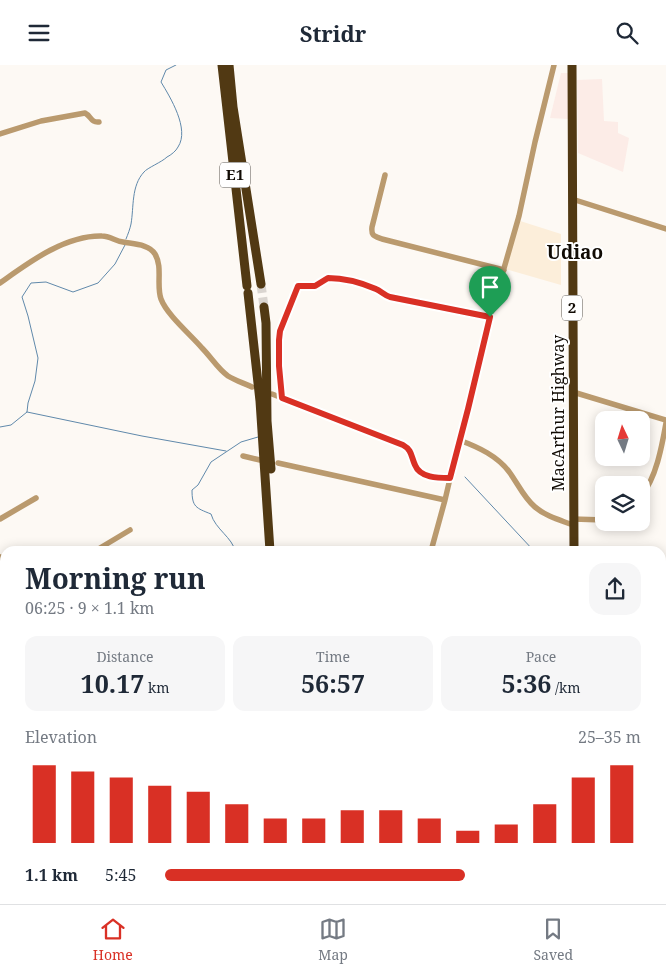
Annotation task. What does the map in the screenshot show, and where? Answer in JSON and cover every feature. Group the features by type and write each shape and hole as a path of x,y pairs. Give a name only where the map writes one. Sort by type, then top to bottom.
{"highway":[{"name":"E1","path":"222,65 260,401 270,546"},
{"name":"E1","path":"228,65 261,284"},
{"name":"MacArthur Highway","path":"572,65 574,546"},
{"path":"264,307 267,333 267,421 276,546"}],"street":[{"path":"432,546 490,317 519,216 554,65"},
{"path":"0,134 41,121 85,113 92,121 99,122"},
{"path":"385,175 372,227 373,235 382,239 504,270"},
{"path":"572,199 666,229"},
{"path":"0,283 31,261 66,243 93,236 110,237 115,241 145,247 154,253 159,268 160,297 171,314 222,371 237,381 252,387"},
{"path":"282,398 279,366 280,331 298,286 315,286 328,278 333,278 377,289 390,297 490,317"},
{"path":"573,392 666,422 658,461 650,480"},
{"path":"272,394 403,445 411,451 415,466 420,471 437,478 450,478"},
{"path":"459,440 473,445 503,464 526,498 535,507 555,519 573,522 595,521"},
{"path":"243,456 260,460"},
{"path":"278,463 445,500"},
{"path":"0,519 36,498"},
{"path":"103,546 130,530"}],"shaded area":[{"path":"561,73 568,73 568,119 550,118"},
{"path":"602,79 604,121 618,122 618,133 629,138 623,172 578,153 577,80"},
{"path":"517,220 561,234 561,285 505,269"}],"waterway":[{"path":"126,239 131,224 135,190 140,178 146,170 173,153 181,140 182,131 177,113 161,82 166,70 176,65"},
{"path":"0,427 11,425 27,412 35,381 38,358 22,297 31,283 46,282 73,292 98,283 115,264 125,245"},
{"path":"27,412 226,451"},
{"path":"234,546 216,524 211,514 196,506 192,490 198,485 211,462 241,442 258,437"},
{"path":"465,477 529,546"}],"tunnel":[{"path":"261,284 264,307"}],"district":[{"name":"Udiao","path":"575,252"}],"route":[{"path":"328,278 333,278 377,289 390,297 490,317 450,478 437,478 423,474 415,466 411,451 403,445 282,398 279,366 280,331 298,286 315,286 328,278"}]}
